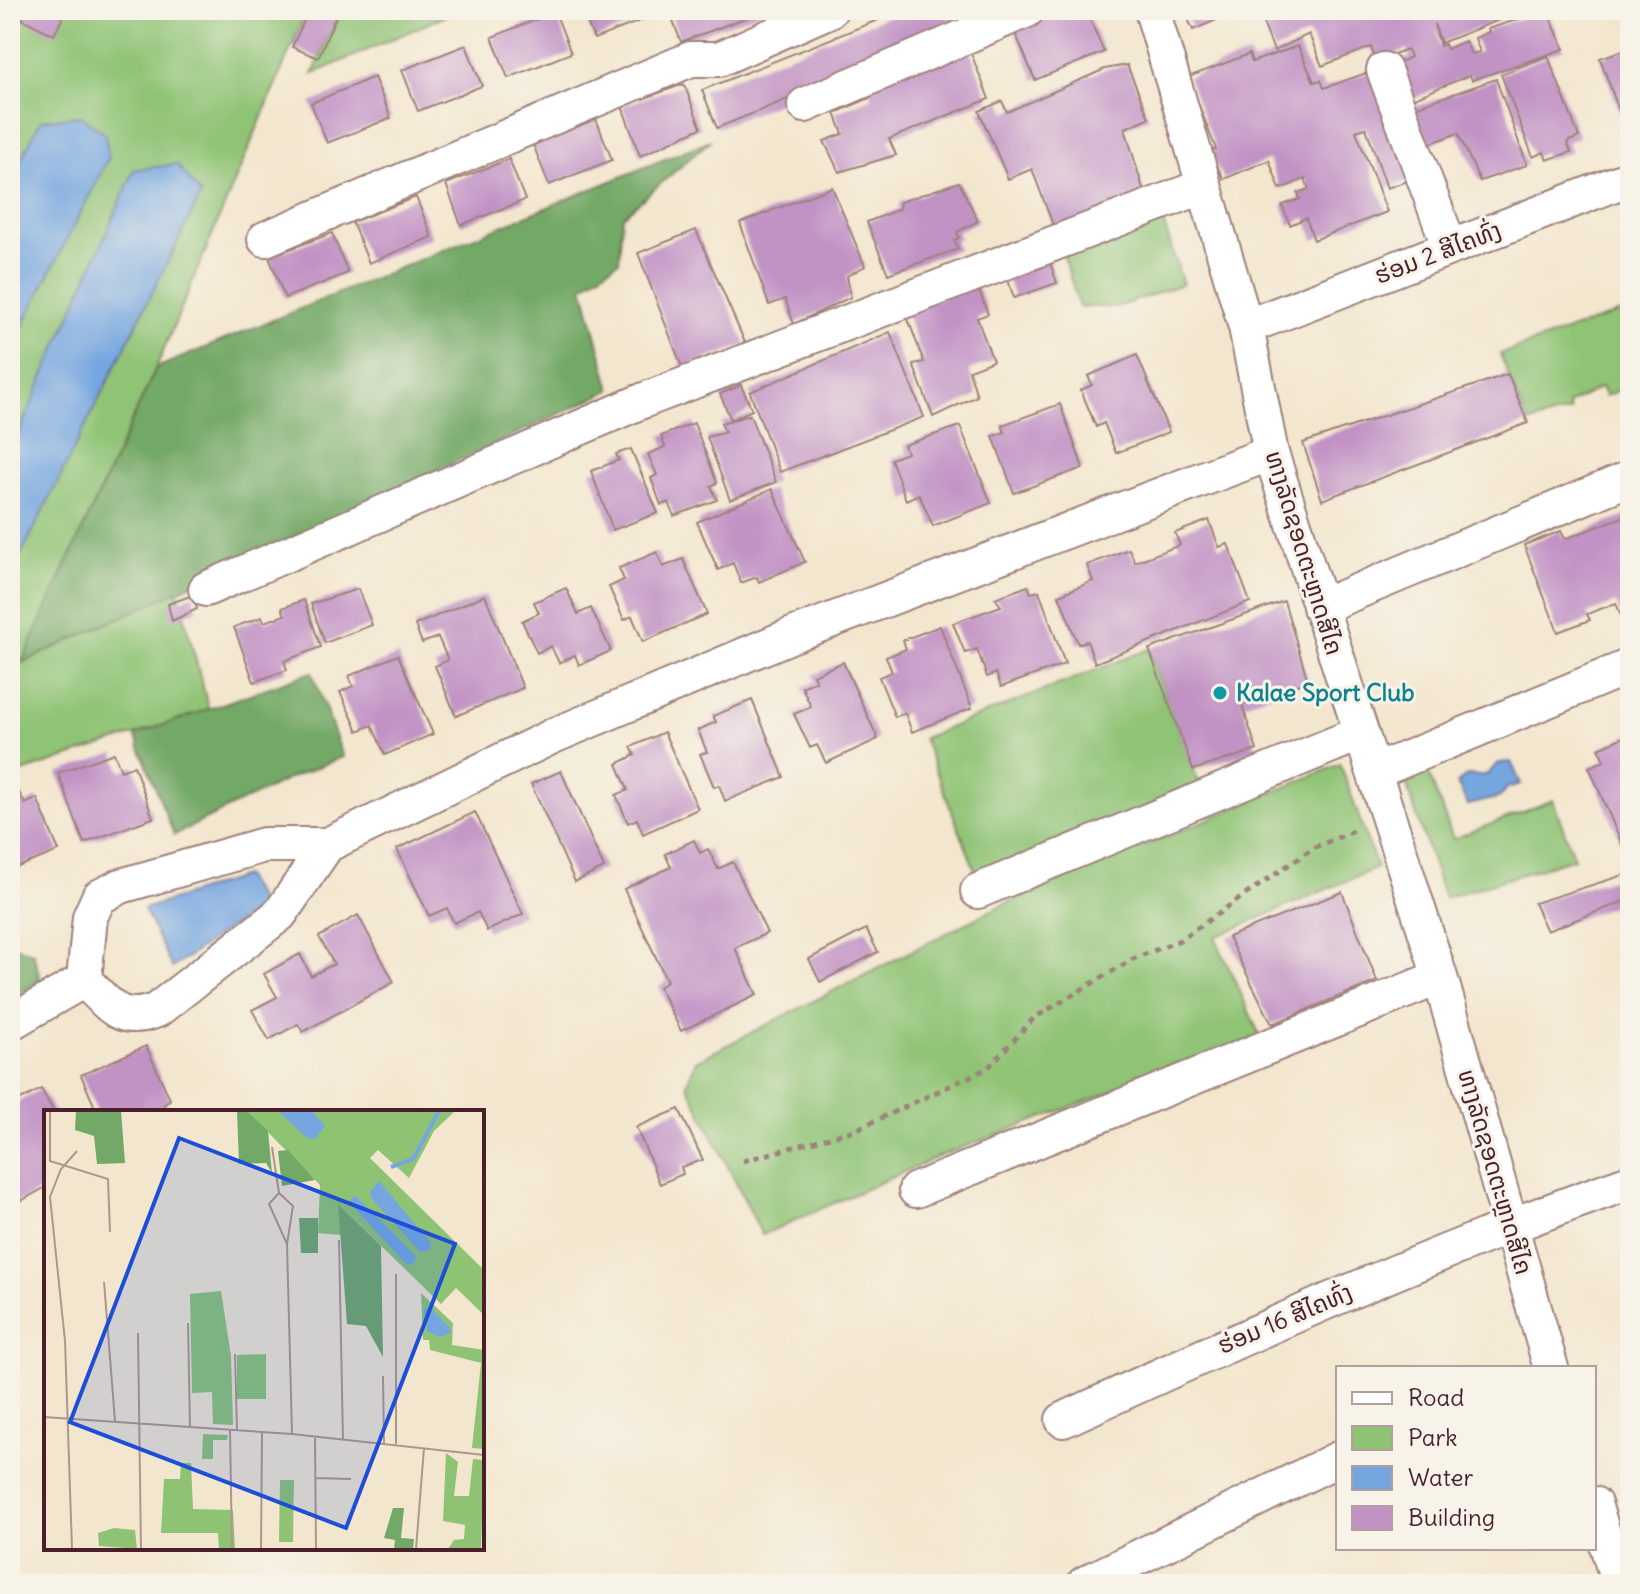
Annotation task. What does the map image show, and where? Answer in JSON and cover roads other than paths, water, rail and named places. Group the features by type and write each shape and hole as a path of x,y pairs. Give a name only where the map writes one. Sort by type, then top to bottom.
{"street":[{"path":"265,239 691,59 719,59 830,10"},
{"path":"805,105 1027,10"},
{"name":"ທາງລັດຊອດຕະຫຼາດສີໄຄ","path":"1152,10 1246,327 1271,453 1440,977 1549,1366"},
{"path":"1384,70 1450,248"},
{"name":"ຮ່ອມ 2 ສີໄຄທົ່ງ","path":"1246,327 1630,178"},
{"path":"206,589 642,401 1204,186"},
{"path":"84,980 90,917 99,897 121,886 264,845 327,845 553,736 762,648 1271,453"},
{"path":"1320,607 1630,478"},
{"path":"1374,772 1630,666"},
{"path":"978,891 1361,733"},
{"path":"84,980 120,1014 138,1017 157,1010 280,914 327,845"},
{"path":"916,1190 1440,977"},
{"path":"10,1023 84,980"},
{"name":"ຮ່ອມ 16 ສີໄຄທົ່ງ","path":"1063,1420 1273,1323 1510,1224 1630,1182"},
{"path":"1084,1584 1336,1460"},
{"path":"1596,1510 1619,1584"}],"water":[{"path":"81,116 105,134 109,157 10,351 10,181 41,120"},
{"path":"177,164 201,195 10,577 10,453 134,170"},
{"path":"1511,762 1521,784 1507,788 1500,797 1468,805 1457,783 1468,775 1486,775 1499,763"},
{"path":"244,876 262,905 172,968 144,909"}],"place":[{"name":"Kalae Sport Club","path":"1220,693"}]}
